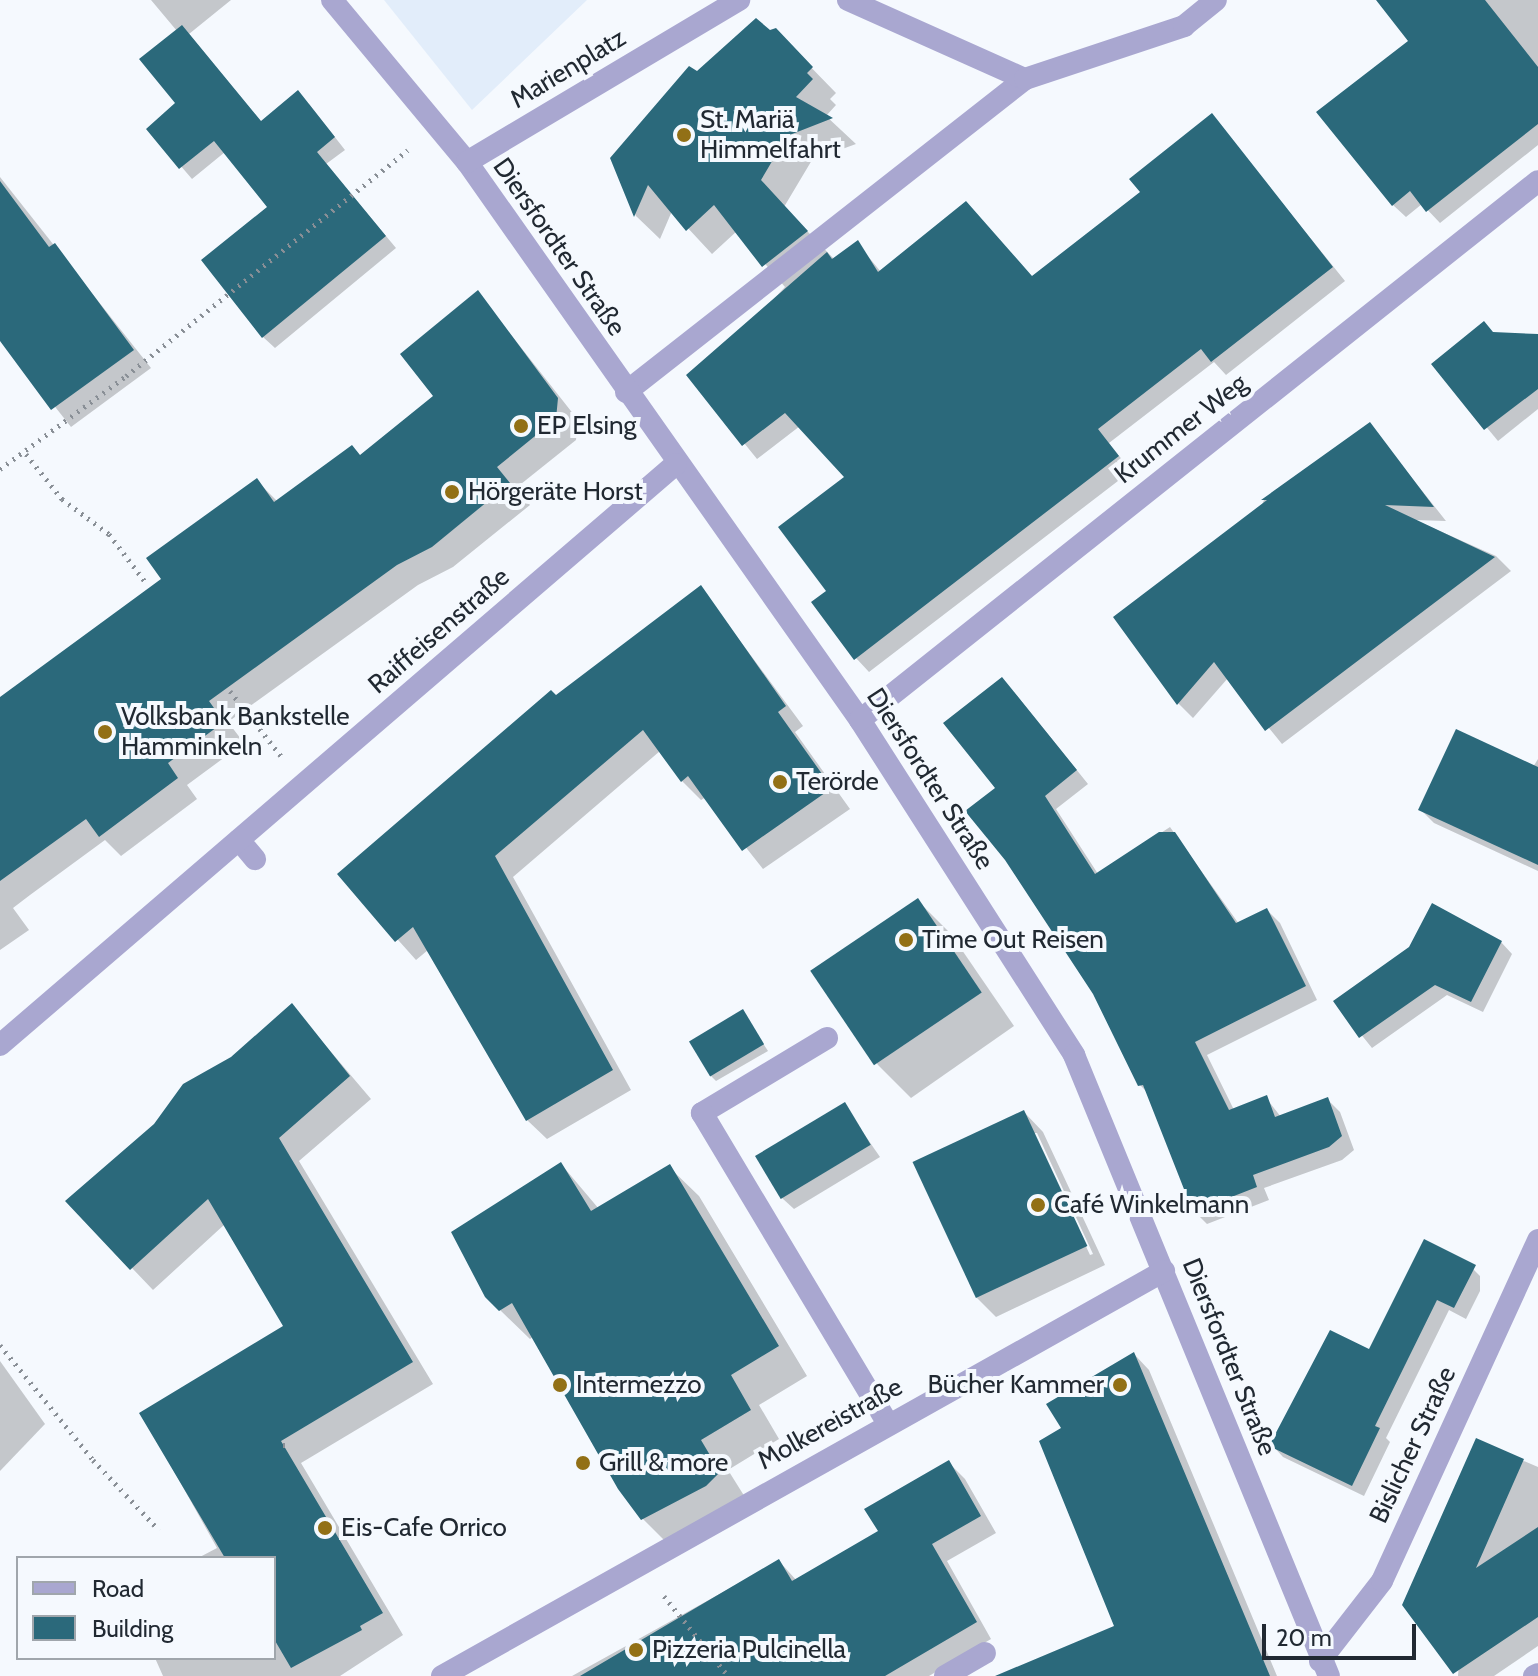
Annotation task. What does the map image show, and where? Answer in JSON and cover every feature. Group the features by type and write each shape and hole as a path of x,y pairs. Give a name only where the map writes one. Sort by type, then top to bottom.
{"street":[{"name":"Diersfordter Straße","path":"332,0 467,162 676,464 860,720 1074,1055 1324,1668"},
{"name":"Marienplatz","path":"467,162 739,0"},
{"path":"848,0 1025,79"},
{"path":"626,392 1025,79 1184,26 1216,0"},
{"name":"Krummer Weg","path":"860,720 1538,181"},
{"name":"Raiffeisenstraße","path":"0,1045 676,464"},
{"path":"239,840 255,859"},
{"path":"827,1038 702,1113 888,1424"},
{"name":"Bislicher Straße","path":"1324,1668 1382,1581 1538,1240"},
{"name":"Molkereistraße","path":"442,1676 638,1563 1164,1271"},
{"path":"945,1676 985,1653"}],"path":[{"path":"0,469 26,454 437,126"},
{"path":"26,454 62,499 109,534 147,584"},
{"path":"230,691 304,786"},
{"path":"0,1345 93,1460 159,1530"},
{"path":"638,1563 728,1676"}],"shaded area":[{"path":"384,0 587,0 472,110"}],"building":[{"path":"1376,0 1485,0 1538,67 1538,124 1426,212 1410,191 1392,206 1316,112 1408,41"},
{"name":"St. Mariä Himmelfahrt","path":"756,18 770,30 776,28 813,67 807,73 813,79 796,97 833,118 787,136 761,180 808,231 762,267 714,205 686,231 648,185 634,217 610,158 689,66 697,71"},
{"path":"182,25 261,121 298,90 335,137 317,152 386,236 262,338 201,260 267,207 214,141 179,169 146,129 175,103 139,59"},
{"path":"1212,113 1333,267 1211,362 1201,349 1098,429 1119,456 854,660 811,602 826,591 778,527 844,477 785,413 742,446 686,375 827,252 832,259 858,240 878,272 966,201 1032,276 1140,192 1129,179"},
{"path":"0,181 49,247 55,243 134,350 51,410 0,341"},
{"path":"478,290 558,398 556,419 497,467 510,483 432,547 397,565 209,701 224,722 168,763 178,778 99,837 86,819 0,881 0,697 161,579 146,558 257,478 274,502 352,445 360,455 433,396 400,354"},
{"path":"1484,321 1493,332 1538,334 1538,389 1484,430 1431,364"},
{"path":"1370,422 1434,507 1385,505 1495,557 1265,731 1214,662 1177,705 1113,617 1267,500 1261,500"},
{"path":"701,585 786,706 778,712 832,788 742,851 688,776 681,782 643,730 495,856 613,1070 526,1121 413,927 395,942 337,874 551,690 556,695"},
{"path":"1002,677 1077,770 1045,796 1095,874 1159,832 1175,832 1236,923 1267,908 1306,986 1195,1042 1229,1110 1267,1095 1275,1117 1328,1097 1342,1136 1329,1147 1253,1175 1257,1187 1193,1212 1143,1085 1138,1086 1093,994 1005,860 965,811 995,788 943,723"},
{"path":"1456,729 1538,767 1538,865 1418,810"},
{"path":"918,898 982,993 874,1065 810,971"},
{"path":"1432,903 1502,941 1471,1002 1435,985 1359,1038 1333,1001 1409,947"},
{"path":"292,1003 350,1076 279,1138 413,1362 281,1441 383,1613 360,1626 362,1630 291,1668 276,1642 276,1556 224,1556 139,1413 283,1326 208,1199 130,1270 65,1201 154,1124 183,1084 231,1057"},
{"path":"743,1009 764,1044 710,1077 689,1041"},
{"path":"845,1102 871,1145 781,1199 755,1156"},
{"path":"1024,1110 1087,1246 976,1298 913,1162"},
{"path":"561,1162 591,1211 670,1164 779,1346 731,1375 751,1410 701,1440 720,1472 706,1486 641,1520 618,1489 512,1303 499,1311 485,1297 451,1232"},
{"path":"1424,1239 1476,1265 1454,1308 1437,1300 1375,1426 1380,1428 1352,1486 1269,1446 1330,1330 1369,1349"},
{"path":"1134,1352 1270,1676 995,1676 1114,1626 1039,1441 1061,1428 1046,1404"},
{"path":"1476,1438 1524,1459 1476,1568 1538,1527 1538,1617 1453,1674 1402,1605"},
{"path":"949,1460 981,1516 932,1544 977,1622 885,1676 580,1676 779,1559 792,1581 878,1531 864,1509"}],"place":[{"name":"St. Mariä Himmelfahrt","path":"684,135"},
{"name":"EP Elsing","path":"521,426"},
{"name":"Hörgeräte Horst","path":"452,492"},
{"name":"Volksbank Bankstelle Hamminkeln","path":"105,732"},
{"name":"Terörde","path":"780,782"},
{"name":"Time Out Reisen","path":"906,940"},
{"name":"Café Winkelmann","path":"1038,1205"},
{"name":"Intermezzo","path":"560,1385"},
{"name":"Bücher Kammer","path":"1120,1385"},
{"name":"Grill & more","path":"583,1463"},
{"name":"Eis-Cafe Orrico","path":"325,1528"},
{"name":"Pizzeria Pulcinella","path":"636,1650"}]}
